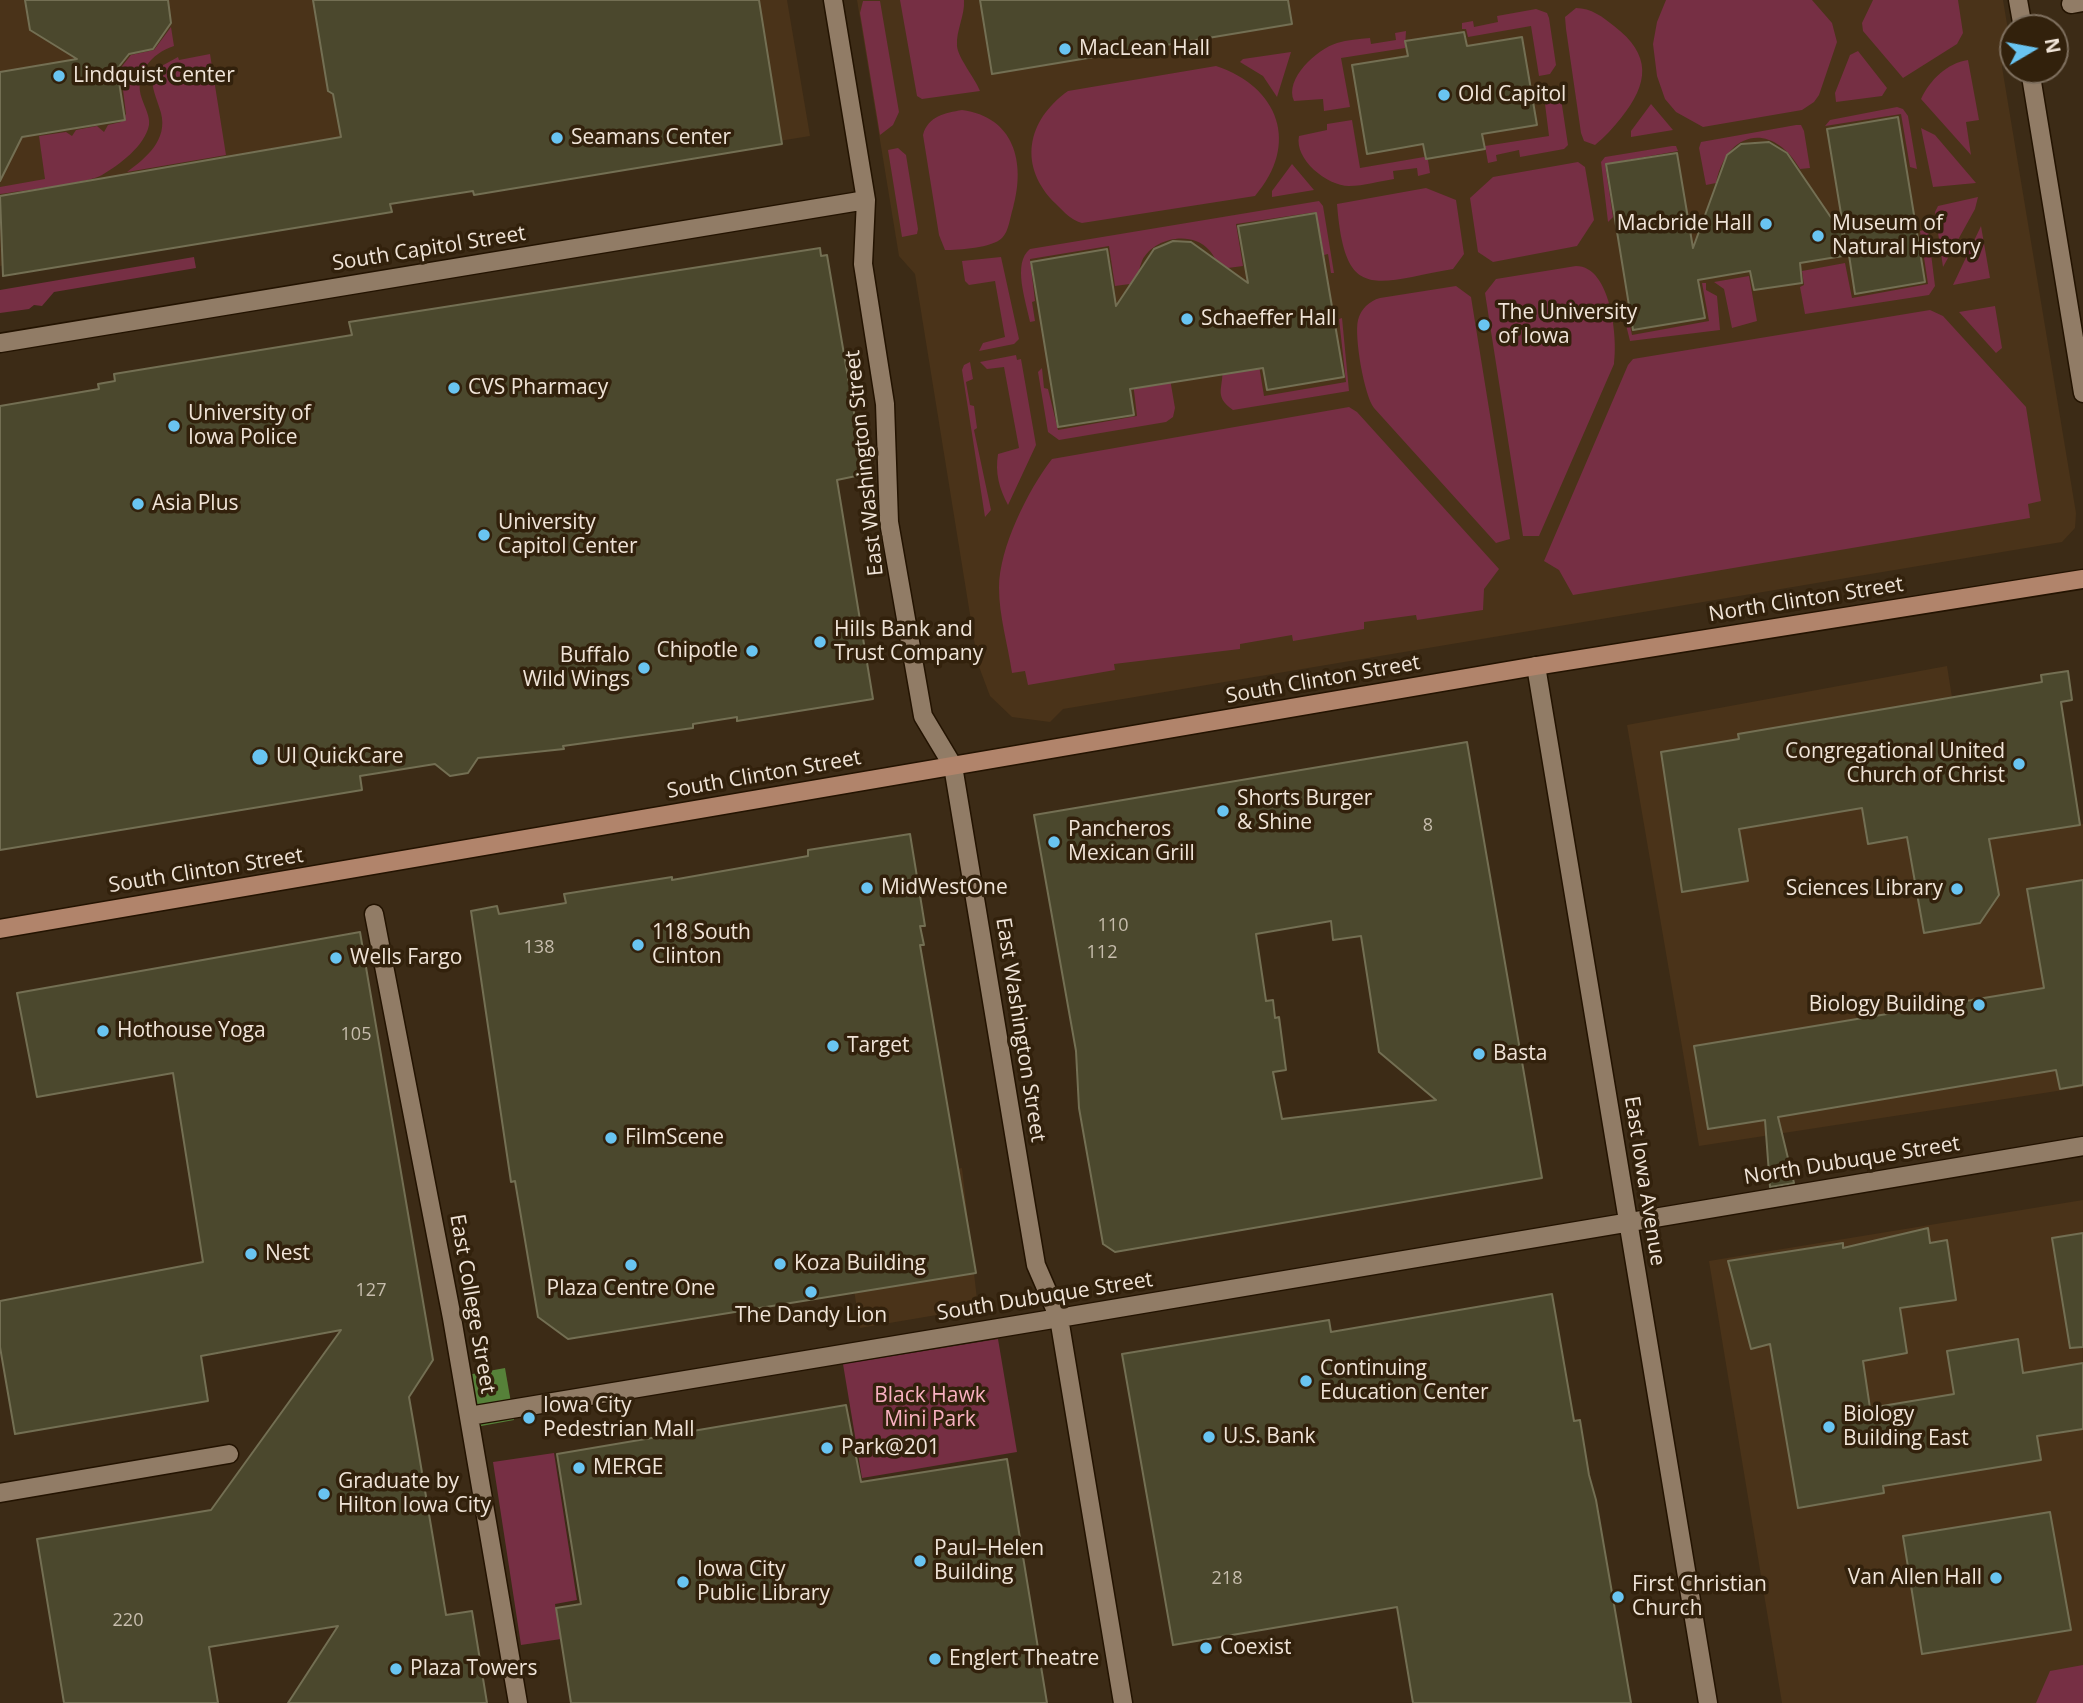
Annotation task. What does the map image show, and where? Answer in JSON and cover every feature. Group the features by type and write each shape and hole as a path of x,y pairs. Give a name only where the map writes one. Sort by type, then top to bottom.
{"main road":[{"name":"North Clinton Street","path":"1536,666 2083,579"},
{"name":"South Clinton Street","path":"0,929 1536,666"}],"street":[{"name":"East Washington Street","path":"833,0 866,200 863,264 885,404 889,522 923,716 953,766 1034,1253 1059,1318 1123,1703"},
{"path":"2032,84 2083,393"},
{"name":"South Capitol Street","path":"0,343 866,200"},
{"name":"East Iowa Avenue","path":"1536,666 1708,1703"},
{"name":"East College Street","path":"374,914 469,1416 519,1703"},
{"name":"North Dubuque Street","path":"1628,1220 2083,1146"},
{"name":"South Dubuque Street","path":"469,1416 1628,1220"},
{"path":"0,1493 229,1454"}],"shaded area":[{"name":"Seamans Center","path":"0,0 787,0 810,136 0,266"},
{"name":"The University of Iowa","path":"857,0 2003,0 2005,14 1999,14 1999,84 2005,84 2076,513 2075,528 2062,542 1063,709 1050,722 1012,717 990,696 978,664 915,274 899,256"},
{"path":"1947,666 1975,841 2083,824 2083,1087 1699,1146 1627,725"},
{"path":"962,1168 978,1308 860,1328 838,1189"},
{"path":"2083,1200 2083,1703 1782,1703 1709,1261"},
{"path":"505,1368 514,1420 465,1429 456,1377"}],"green space":[{"path":"900,0 964,0 957,46 980,91 922,99 917,96"},
{"path":"1666,0 1812,0 1832,23 1837,42 1819,95 1802,110 1703,127 1676,112 1665,99 1657,76 1653,44 1657,22"},
{"path":"1873,0 1958,0 1963,33 1957,44 1903,78 1863,31 1862,23"},
{"path":"863,1 880,1 899,112 893,125 880,135 860,13"},
{"path":"1576,8 1596,14 1626,37 1635,48 1642,70 1637,93 1630,105 1612,129 1595,145 1584,141 1581,133 1566,29 1565,17"},
{"path":"1536,9 1547,13 1549,18 1556,65 1550,74 1539,76 1531,26 1468,37 1466,29 1462,29 1462,23 1473,21 1474,27 1498,22 1497,16"},
{"path":"171,27 174,46 152,59 142,73 140,90 149,125 147,133 130,154 109,171 95,178 0,194 0,187 45,179 39,136 66,132 72,136 76,130 97,126 104,132 108,125 121,122 126,114 123,90 118,86 121,83 119,70 131,55 154,50"},
{"path":"1406,31 1405,48 1341,58 1350,107 1324,111 1323,99 1294,101 1292,92 1298,75 1312,58 1329,46 1370,38 1371,44 1396,40 1395,33"},
{"path":"1858,51 1887,88 1882,96 1836,102 1835,93 1850,55"},
{"path":"1291,52 1277,97 1263,76 1240,62 1243,59"},
{"path":"210,54 226,155 127,172 154,147 161,132 161,113 152,81 158,68 178,57 179,60"},
{"path":"1968,60 1979,120 1966,122 1971,155 1921,99 1929,85 1940,74 1953,65"},
{"path":"1216,66 1238,75 1255,88 1268,103 1276,119 1279,138 1277,157 1269,176 1255,196 1082,223 1065,213 1044,190 1032,160 1032,145 1043,116 1068,91"},
{"path":"1543,88 1558,88 1560,92 1568,145 1564,149 1520,157 1519,150 1496,155 1497,161 1488,163 1485,146 1549,136"},
{"path":"1651,104 1673,130 1631,137 1631,131"},
{"path":"1897,107 1903,109 1908,116 1917,169 1910,167 1901,114 1825,126 1830,120"},
{"path":"962,110 980,114 1004,132 1012,144 1016,159 1017,191 1008,228 1002,238 983,246 945,250 939,235 923,135 933,120"},
{"path":"1352,120 1360,168 1424,157 1428,160 1430,173 1418,176 1417,168 1393,171 1394,179 1349,186 1340,185 1322,176 1302,154 1299,136 1327,130 1327,124"},
{"path":"1801,125 1804,131 1810,168 1800,169 1777,144 1752,138 1740,142 1730,151 1716,183 1706,185 1699,148 1701,142"},
{"path":"1921,128 1935,135 1976,183 1933,187"},
{"path":"1676,146 1678,151 1605,164 1613,217 1608,222 1601,162 1605,157"},
{"path":"898,148 906,155 918,229 917,234 902,237 888,150"},
{"path":"1578,162 1585,167 1594,220 1577,246 1493,262 1478,252 1470,198 1493,177"},
{"path":"1292,164 1314,190 1272,197 1272,191"},
{"path":"1426,188 1456,200 1464,254 1453,269 1383,281 1368,279 1356,272 1347,258 1337,204"},
{"path":"1978,197 1975,209 1943,267 1935,212 1938,206"},
{"path":"1319,201 1323,206 1334,273 1331,273 1328,254 1324,255 1316,212 1236,224 1243,266 1220,269 1211,252 1201,244 1183,239 1163,242 1147,253 1141,264 1137,283 1115,286 1109,246 1030,259 1035,321 1030,322 1021,273 1025,255 1030,249"},
{"path":"1981,226 1990,278 1953,285"},
{"path":"1928,229 1935,286 1929,295 1805,314 1800,287 1804,285 1802,271 1845,263 1852,298 1928,284 1920,231"},
{"path":"194,257 196,268 54,292 42,306 34,305 29,309 0,313 0,290"},
{"path":"1001,257 1019,339 1014,344 979,351 983,343 1005,337 995,281 969,285 965,281 962,261"},
{"path":"1576,266 1588,269 1597,278 1610,305 1615,338 1614,364 1539,536 1523,536 1485,293 1496,279"},
{"path":"1749,276 1757,321 1732,328 1724,289 1714,282"},
{"path":"1702,283 1706,283 1706,290 1717,296 1720,330 1630,341 1624,317 1628,316 1632,335 1709,321"},
{"path":"1456,286 1471,297 1510,539 1496,543 1374,408 1361,365 1357,339 1358,320 1369,303 1380,298"},
{"path":"1995,306 2002,348 1996,353 1959,312"},
{"path":"1930,310 1943,316 2026,407 2041,501 2028,504 2030,518 1573,595 1559,570 1544,561 1628,365 1633,359"},
{"path":"1342,318 1349,391 1233,410 1223,400 1222,365 1257,353 1264,396 1346,382 1339,319"},
{"path":"1016,355 1017,360 1021,359 1036,445 1008,505 998,480 998,454 1019,448 1004,367 987,369 980,362"},
{"path":"970,362 973,379 966,382 970,405 974,406 977,428 974,430 991,510 985,517 962,370 964,365"},
{"path":"1042,368 1044,388 1048,389 1058,430 1137,416 1132,374 1169,373 1175,408 1173,417 1166,422 1059,440 1048,432 1038,372"},
{"path":"1349,407 1357,412 1499,569 1484,589 1483,610 1417,620 1416,615 1364,622 1364,629 1293,641 1292,635 1240,644 1240,649 1114,664 1115,670 1028,685 1025,671 1012,673 1000,609 1000,572 1016,520 1052,459"},
{"name":"Black Hawk Mini Park","path":"998,1339 1017,1452 862,1478 843,1364"},
{"path":"554,1453 577,1600 555,1604 561,1639 521,1645 493,1462"},
{"path":"2083,1665 2083,1703 2036,1703 2050,1671"}],"building":[{"name":"Lindquist Center","path":"25,0 168,0 171,23 153,49 129,54 117,69 125,120 22,137 0,181 0,72 77,59 30,30"},
{"name":"Seamans Center","path":"313,0 759,0 782,144 474,195 473,191 390,204 392,212 3,276 0,196 341,137 333,94 328,91"},
{"name":"MacLean Hall","path":"980,0 1288,0 1292,24 992,74"},
{"name":"Old Capitol","path":"1464,32 1467,46 1522,37 1537,125 1482,134 1485,149 1426,159 1423,144 1367,154 1352,65 1408,56 1405,41"},
{"name":"Macbride Hall","path":"1898,117 1925,282 1855,294 1849,255 1800,263 1802,283 1754,290 1750,271 1698,280 1705,318 1633,330 1606,164 1677,153 1693,248 1727,155 1741,144 1769,142 1787,153 1845,238 1827,129"},
{"name":"Schaeffer Hall","path":"1316,213 1344,377 1267,390 1263,368 1130,389 1134,415 1058,427 1031,262 1107,249 1116,306 1154,249 1173,241 1191,242 1248,283 1238,226"},
{"name":"University Capitol Center","path":"820,248 821,256 827,255 863,465 856,476 837,480 873,699 737,721 737,717 693,724 693,728 563,746 564,749 478,758 468,773 450,776 435,764 360,776 362,790 0,850 0,406 99,389 98,384 115,381 114,374 352,335 349,322"},
{"path":"2068,671 2072,700 2061,702 2080,825 1989,839 1999,895 1980,923 1924,933 1907,837 1868,844 1862,808 1739,829 1748,881 1682,892 1661,752 1739,739 1738,734 2042,682 2041,675"},
{"path":"1467,742 1542,1178 1115,1252 1103,1244 1079,1108 1076,1051 1034,815","holes":["1331,921 1333,940 1361,936 1379,1052 1436,1100 1282,1119 1273,1072 1286,1070 1279,1017 1275,1018 1273,1000 1266,1001 1256,934"]},
{"path":"910,834 925,926 920,926 924,945 920,945 976,1273 568,1339 538,1317 515,1181 511,1182 471,911 497,906 499,914 566,903 564,894 672,877 672,880 808,856 808,850"},
{"name":"Biology Building","path":"2083,880 2083,1085 2060,1089 2056,1070 1778,1117 1794,1183 1770,1187 1765,1120 1708,1129 1694,1046 2044,988 2027,889"},
{"path":"360,932 433,1360 409,1397 446,1615 472,1611 487,1703 288,1703 338,1626 209,1647 218,1703 64,1703 37,1539 211,1510 341,1330 201,1356 208,1401 15,1434 0,1347 0,1301 203,1262 173,1073 37,1097 17,993"},
{"name":"Biology Building East","path":"1928,1228 1930,1243 1947,1240 1956,1300 1900,1308 1907,1353 1863,1361 1870,1408 1954,1394 1947,1351 2018,1339 2023,1373 2083,1363 2083,1429 2037,1436 2041,1460 1883,1486 1884,1493 1798,1508 1770,1344 1751,1349 1728,1261 1843,1243 1843,1248"},
{"path":"2083,1233 2083,1347 2070,1348 2052,1238"},
{"path":"1552,1294 1574,1421 1580,1420 1596,1500 1631,1703 1413,1703 1397,1607 1173,1645 1122,1354 1329,1320 1331,1332"},
{"path":"846,1405 861,1482 1007,1459 1047,1703 571,1703 556,1608 581,1604 557,1454"},
{"name":"Van Allen Hall","path":"2050,1512 2071,1630 1922,1654 1903,1536"}],"place":[{"name":"MacLean Hall","path":"1065,49"},
{"name":"Lindquist Center","path":"59,76"},
{"name":"Old Capitol","path":"1444,95"},
{"name":"Seamans Center","path":"557,138"},
{"name":"Macbride Hall","path":"1766,224"},
{"name":"Museum of Natural History","path":"1818,236"},
{"name":"Schaeffer Hall","path":"1187,319"},
{"name":"The University of Iowa","path":"1484,325"},
{"name":"CVS Pharmacy","path":"454,388"},
{"name":"University of Iowa Police","path":"174,426"},
{"name":"Asia Plus","path":"138,504"},
{"name":"University Capitol Center","path":"484,535"},
{"name":"Hills Bank and Trust Company","path":"820,642"},
{"name":"Chipotle","path":"752,651"},
{"name":"Buffalo Wild Wings","path":"644,668"},
{"name":"UI QuickCare","path":"260,757"},
{"name":"Congregational United Church of Christ","path":"2019,764"},
{"name":"Shorts Burger & Shine","path":"1223,811"},
{"name":"Pancheros Mexican Grill","path":"1054,842"},
{"name":"MidWestOne","path":"867,888"},
{"name":"Sciences Library","path":"1957,889"},
{"name":"118 South Clinton","path":"638,945"},
{"name":"Wells Fargo","path":"336,958"},
{"name":"Biology Building","path":"1979,1005"},
{"name":"Hothouse Yoga","path":"103,1031"},
{"name":"Target","path":"833,1046"},
{"name":"Basta","path":"1479,1054"},
{"name":"FilmScene","path":"611,1138"},
{"name":"Nest","path":"251,1254"},
{"name":"Koza Building","path":"780,1264"},
{"name":"Plaza Centre One","path":"631,1265"},
{"name":"The Dandy Lion","path":"811,1292"},
{"name":"Continuing Education Center","path":"1306,1381"},
{"name":"Iowa City Pedestrian Mall","path":"529,1418"},
{"name":"Biology Building East","path":"1829,1427"},
{"name":"U.S. Bank","path":"1209,1437"},
{"name":"Park@201","path":"827,1448"},
{"name":"MERGE","path":"579,1468"},
{"name":"Graduate by Hilton Iowa City","path":"324,1494"},
{"name":"Paul–Helen Building","path":"920,1561"},
{"name":"Van Allen Hall","path":"1996,1578"},
{"name":"Iowa City Public Library","path":"683,1582"},
{"name":"First Christian Church","path":"1618,1597"},
{"name":"Coexist","path":"1206,1648"},
{"name":"Englert Theatre","path":"935,1659"},
{"name":"Plaza Towers","path":"396,1669"}]}
